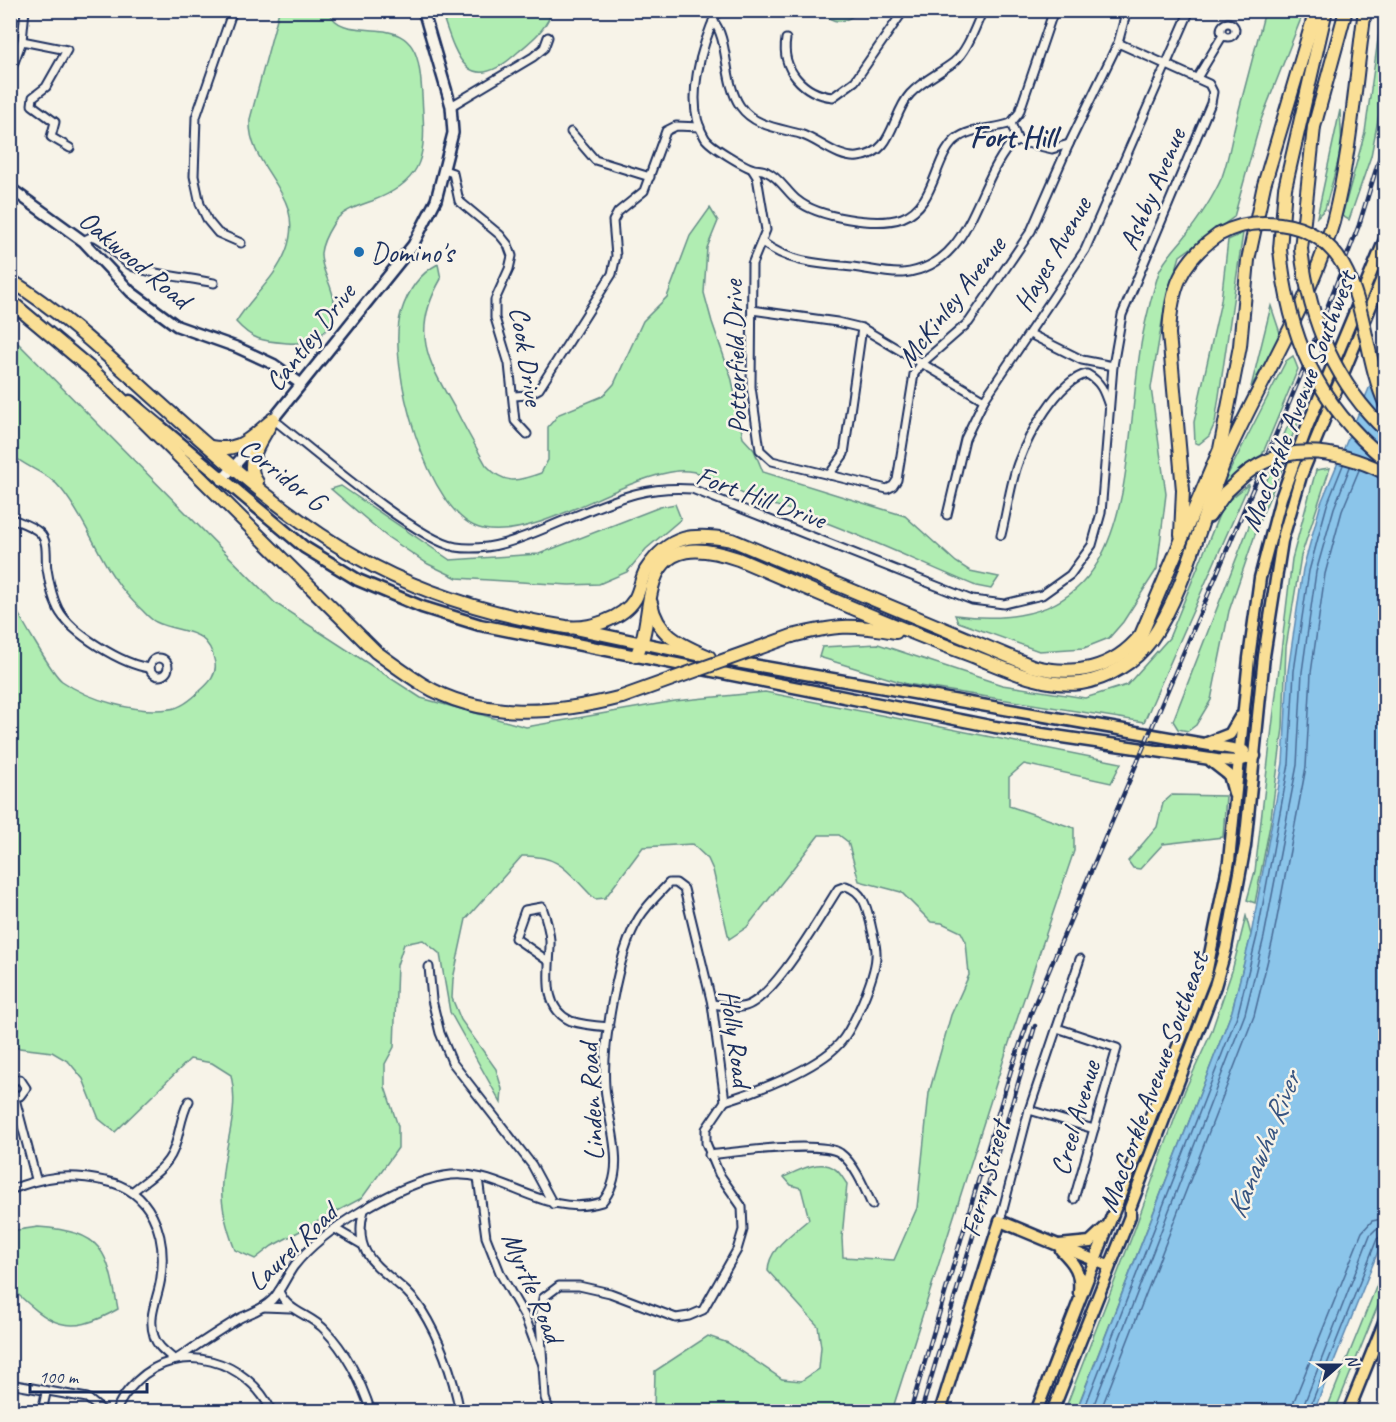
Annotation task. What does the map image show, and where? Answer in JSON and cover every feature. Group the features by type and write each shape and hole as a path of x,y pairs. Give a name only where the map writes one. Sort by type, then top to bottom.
{"highway":[{"path":"636,656 656,577 672,558 683,551 714,550 915,635 1022,675 1053,683 1082,683 1116,671 1149,643 1165,617 1182,557 1220,449 1240,346 1248,260 1260,206 1316,10"},
{"path":"1326,10 1285,188 1280,249 1292,323 1310,370 1344,420 1386,460"},
{"path":"1346,10 1314,127 1301,249 1310,303 1325,347 1344,380 1386,431"},
{"path":"569,627 595,624 618,616 635,600 645,571 659,554 669,544 692,536 732,540 1032,666 1055,672 1094,668 1112,661 1128,649 1141,635 1182,557 1227,455 1280,350 1323,253 1344,175 1365,10"},
{"path":"1182,557 1183,490 1169,334 1170,312 1172,297 1181,273 1196,253 1218,235 1234,227 1265,222 1300,229 1330,249 1351,279 1358,298 1370,361 1386,405"},
{"name":"Corridor G","path":"10,280 72,324 209,447 270,496 308,526 357,557 402,580 464,603 569,627"},
{"path":"10,301 91,369 376,652 423,685 458,701 528,712 587,706 622,698 792,636 834,626 856,625 915,635"},
{"path":"209,447 231,449 242,445 273,419"},
{"path":"270,496 255,480 250,467 273,419"},
{"path":"1182,557 1226,492 1251,470 1283,456 1301,452 1340,455 1364,462 1386,473"},
{"path":"639,643 645,588 659,554"},
{"path":"650,595 655,618 664,632 677,643 709,657"}],"main road":[{"name":"MacCorkle Avenue Southwest","path":"1239,761 1260,579 1281,498 1307,427 1386,237"},
{"name":"MacCorkle Avenue Southwest","path":"1255,756 1270,611 1282,541 1301,476 1386,269"},
{"path":"91,369 304,547 358,580 422,608 480,625 995,728 1202,758 1239,761 1255,756"},
{"path":"569,627 709,657 1204,744 1240,748 1255,756"},
{"path":"1204,744 1230,734 1244,707"},
{"name":"MacCorkle Avenue Southeast","path":"1036,1412 1078,1305 1124,1215 1130,1208 1215,986 1226,948 1245,846 1255,756"},
{"path":"1202,758 1216,764 1229,775 1236,801"},
{"name":"MacCorkle Avenue Southeast","path":"1052,1412 1092,1308 1110,1222 1206,974 1229,861 1239,761"},
{"name":"MacCorkle Avenue Southeast","path":"1092,1308 1096,1304 1130,1216 1130,1208"},
{"path":"1000,1221 1101,1263"},
{"name":"Ferry Street","path":"940,1412 1000,1221"},
{"path":"1057,1245 1090,1242 1110,1222"},
{"path":"1057,1245 1076,1265 1079,1272 1078,1305"},
{"path":"1348,1412 1386,1318"}],"street":[{"path":"10,73 22,41 26,10"},
{"path":"233,10 196,117 194,176 200,204 208,221 218,233 241,243"},
{"name":"Cantley Drive","path":"222,480 413,245 436,200 453,134 451,106 423,10"},
{"path":"717,10 702,47 696,90 700,127 705,140 752,169 770,173 798,202 824,215 873,221 902,218 918,206 931,189 955,140 975,130 1011,123 1019,113 1054,10"},
{"path":"786,39 784,51 794,76 813,93 833,97 855,81 904,10"},
{"path":"713,21 722,34 723,57 730,84 739,105 752,119 802,135 850,157 859,157 869,155 885,143 910,95 956,61 983,10"},
{"name":"McKinley Avenue","path":"887,489 897,480 909,393 914,374 922,363 969,322 1031,231 1069,144 1118,43 1128,10"},
{"name":"Hayes Avenue","path":"947,515 965,439 984,400 1084,250 1111,194 1190,10"},
{"path":"1118,43 1197,78 1224,35"},
{"path":"451,106 533,57 544,48 548,37"},
{"path":"22,41 67,50 46,87 33,97 32,105 55,122 51,137 70,148"},
{"name":"Ashby Avenue","path":"1107,458 1113,366 1122,315 1211,103 1213,93 1209,84 1197,78"},
{"path":"1011,123 1018,141"},
{"path":"514,396 528,396 539,389 612,274 616,249 613,221 618,212 644,191 666,131 676,126 700,127"},
{"path":"571,132 595,160 650,177"},
{"path":"762,242 784,257 819,264 901,273 926,268 939,261 959,242 1003,153 1009,146 1018,141 1052,149 1069,144"},
{"name":"Potterfield Drive","path":"752,169 757,177 764,205 766,230 752,264 751,387 760,450 772,461 887,489"},
{"name":"Cook Drive","path":"444,170 453,173 459,201 500,235 508,245 512,256 509,269 495,300 495,318 509,364 515,422 527,434"},
{"name":"Oakwood Road","path":"10,188 82,241 131,292 177,326 273,364 301,384"},
{"path":"82,241 93,236 102,239 123,261 136,268 214,283"},
{"path":"752,310 837,322 862,328 984,400"},
{"path":"829,475 844,454 862,328"},
{"path":"1030,334 1082,360 1113,366"},
{"path":"1001,535 1018,464 1026,446 1060,392 1077,376 1087,374 1082,360"},
{"name":"Ashby Avenue","path":"1087,374 1096,379 1103,388 1109,408"},
{"name":"Fort Hill Drive","path":"273,419 422,532 454,547 481,548 519,539 629,494 655,488 692,489 948,593 996,604 1015,603 1042,595 1063,582 1079,565 1098,530 1107,458"},
{"path":"10,518 40,533 46,552 46,567 52,591 59,610 71,626 115,656 136,666 150,668"},
{"name":"Holly Road","path":"669,883 676,883 684,889 712,1004 725,1101 706,1130 709,1155"},
{"name":"Linden Road","path":"478,1178 493,1180 527,1196 571,1208 602,1202 612,1187 615,1156 605,1086 609,1028 628,942 639,919 669,883"},
{"path":"712,1004 742,1008 766,993 799,951 838,889 846,886 856,889 866,903 876,956 872,980 839,1044 805,1068 777,1082 725,1101"},
{"path":"548,961 516,938 525,910 529,908 542,907 546,916 550,939 548,961 547,972 550,994 560,1012 574,1022 609,1028"},
{"name":"Ferry Street","path":"1000,1221 1029,1110 1080,959"},
{"path":"429,967 432,1000 440,1033 452,1062 532,1165 554,1204"},
{"name":"Creel Avenue","path":"1057,1028 1117,1048 1074,1199"},
{"path":"10,1082 17,1078 26,1085 22,1095 12,1094 36,1179"},
{"path":"132,1192 163,1166 173,1153 183,1112 189,1101"},
{"path":"1029,1110 1094,1129"},
{"path":"543,1365 540,1319 543,1298 559,1286 579,1286 610,1293 676,1318 703,1310 728,1267 743,1230 742,1207 709,1155 810,1148 839,1153 852,1168 872,1205"},
{"path":"10,1190 36,1179 66,1176 114,1183 141,1197 153,1214 160,1232 161,1279 151,1318 154,1336 160,1347 175,1360 185,1358 222,1363 238,1371 256,1386 272,1412"},
{"name":"Laurel Road","path":"116,1412 126,1393 145,1373 175,1360 263,1307 279,1290 294,1266 364,1209 392,1193 444,1176 478,1178"},
{"name":"Myrtle Road","path":"478,1178 486,1237 501,1275 525,1317 543,1365 545,1398 549,1412"},
{"path":"364,1209 360,1222 363,1245 371,1260 420,1307 453,1374 460,1412"},
{"path":"336,1230 356,1239 363,1245"},
{"path":"279,1290 285,1303 324,1329 351,1363 371,1412"},
{"path":"263,1307 294,1309"},
{"path":"10,1384 46,1393 65,1393 87,1398 104,1412"},
{"path":"42,1412 46,1393"}],"green space":[{"path":"860,10 849,18 839,21 829,19 818,11"},
{"path":"279,11 329,11 336,22 347,27 390,32 403,38 413,49 419,67 424,130 421,157 410,178 388,194 345,212 336,219 327,234 321,259 333,296 332,320 322,334 298,343 259,339 236,322 281,261 291,231 289,213 283,197 257,153 250,119"},
{"path":"441,11 550,11 551,14 545,25 533,39 501,66 487,72 475,72 466,66 459,56"},
{"path":"1265,11 1304,11 1261,120 1234,217 1180,256 1164,310 1151,388 1166,494 1157,569 1123,622 1109,638 1084,648 1039,651 958,622 955,615 1015,616 1058,602 1089,575 1109,539 1121,496 1129,449 1140,351 1156,282 1164,263 1189,232 1214,194 1222,177"},
{"path":"1382,11 1386,11 1385,83 1371,156 1349,220 1342,216 1365,132"},
{"path":"1340,110 1342,147 1325,209 1317,217"},
{"path":"710,208 718,221 707,248 704,293 732,380 743,438 754,450 763,472 905,516 956,562 970,571 999,577 991,589 976,586 850,532 752,498 706,476 687,471 654,476 553,517 528,526 505,530 483,529 463,519 444,497 428,468 415,435 400,365 398,336 401,313 410,291 425,273 438,264 441,279 431,298 426,316 426,348 431,363 486,465 505,479 518,480 541,473 548,460 548,427 559,414 603,396 614,384 643,321 667,297 690,236"},
{"path":"1243,233 1215,423 1209,436 1199,444 1195,443 1194,422 1221,301 1228,240"},
{"path":"1271,306 1281,336 1251,387"},
{"path":"11,336 275,603 421,698 526,727 675,701 765,692 1121,763 1111,783 1024,764 1009,777 1009,806 1074,828 1074,851 1009,1043 892,1411 654,1411 655,1371 708,1336 728,1343 782,1379 801,1381 819,1369 821,1347 818,1326 768,1271 772,1255 777,1248 809,1219 801,1188 791,1185 784,1177 816,1165 829,1166 840,1174 847,1184 842,1238 843,1257 894,1260 917,1208 929,1093 951,1015 969,975 966,942 961,932 942,923 931,922 901,892 859,881 848,842 839,835 819,835 747,927 729,939 713,870 708,859 692,844 643,847 605,898 595,899 556,862 536,856 522,856 466,919 453,979 452,998 461,1020 496,1069 502,1089 501,1103 450,1012 440,954 423,940 404,944 397,965 394,1047 385,1064 385,1087 398,1126 398,1148 362,1198 272,1246 255,1259 235,1250 223,1208 223,1168 234,1102 231,1075 212,1063 190,1059 115,1132 99,1119 83,1079 69,1062 52,1052 11,1047 11,600 57,676 73,688 99,700 143,709 179,707 207,685 214,675 215,663 206,642 199,636 154,621 128,596 117,582 62,490 51,479 11,454"},
{"path":"1293,356 1298,369 1260,460 1223,484 1286,361"},
{"path":"1305,387 1310,395 1288,446 1276,453"},
{"path":"1285,462 1261,517 1229,611 1211,700 1196,725 1188,731 1178,729 1173,721 1272,467"},
{"path":"1330,468 1301,556 1286,647 1283,728 1270,825 1255,903 1247,900 1255,871 1292,559 1316,470"},
{"path":"1249,484 1144,722 907,684 819,657 822,647 878,644 1002,685 1085,698 1127,685 1169,638 1223,505"},
{"path":"341,486 450,560 539,554 660,507 675,504 681,519 646,549 627,572 599,584 569,585 457,578 428,564 386,536 331,489"},
{"path":"1172,795 1226,796 1223,837 1163,844 1140,869 1133,868 1128,861 1157,827 1163,803"},
{"path":"1246,916 1251,935 1232,1011 1076,1411 1064,1412 1134,1231 1185,1090 1211,1033 1232,971"},
{"path":"38,1227 77,1234 99,1248 110,1272 118,1309 85,1323 72,1325 60,1323 37,1311 11,1288 11,1231"},
{"path":"1385,1265 1385,1288 1335,1411 1326,1411"}],"water":[{"name":"Kanawha River","path":"1385,350 1385,1234 1314,1411 1076,1412 1232,1011 1251,935 1283,763 1288,671 1303,569 1321,503"}],"railway":[{"path":"910,1412 1011,1070 1031,1013 1301,375 1359,225 1386,137"},
{"path":"921,1412 1035,1026"}],"place":[{"name":"Domino's","path":"359,252"}],"district":[{"name":"Fort Hill","path":"1013,137"}]}
